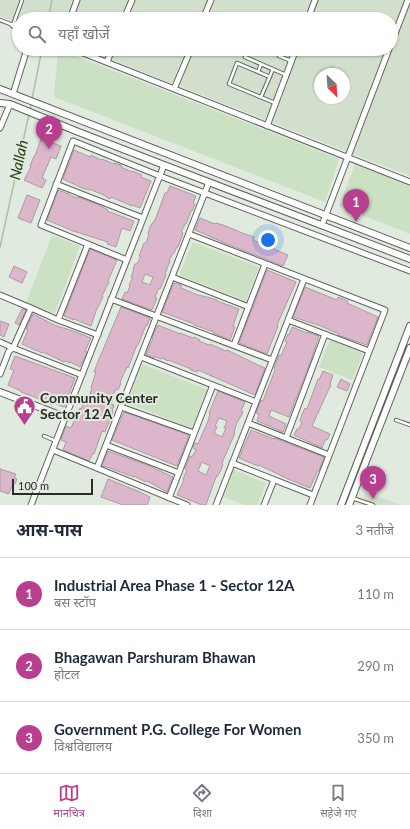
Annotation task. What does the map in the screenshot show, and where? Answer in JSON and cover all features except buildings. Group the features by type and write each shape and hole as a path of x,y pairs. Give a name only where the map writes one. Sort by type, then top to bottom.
{"street":[{"path":"73,12 77,0"},
{"path":"127,12 132,0"},
{"path":"206,12 211,0"},
{"path":"311,12 315,0"},
{"path":"398,26 408,0"},
{"path":"16,95 25,56"},
{"path":"91,56 410,182"},
{"path":"107,62 109,56"},
{"path":"174,89 188,56"},
{"path":"267,126 294,56"},
{"path":"322,225 386,56"},
{"path":"0,89 410,248"},
{"path":"0,99 76,131 410,259"},
{"path":"0,103 12,105"},
{"path":"0,128 2,115 12,105"},
{"path":"127,260 41,225 73,141 160,176 410,271"},
{"path":"31,505 168,155"},
{"path":"97,468 210,182"},
{"path":"56,184 143,218"},
{"path":"189,234 385,310 310,505"},
{"path":"58,320 88,244"},
{"path":"234,345 265,264"},
{"path":"172,277 249,307"},
{"path":"216,505 304,279"},
{"path":"0,295 58,320 98,335"},
{"path":"111,299 272,360"},
{"path":"0,374 9,351 13,348 31,308"},
{"path":"288,320 369,351"},
{"path":"341,505 410,326"},
{"path":"286,438 326,334"},
{"path":"0,342 82,376"},
{"path":"349,505 410,348"},
{"path":"141,357 256,402"},
{"path":"169,498 213,385"},
{"path":"0,392 65,418"},
{"path":"121,407 194,433"},
{"path":"248,423 329,455"},
{"path":"106,445 179,473"},
{"path":"53,450 185,505"},
{"path":"232,463 314,495"},
{"path":"264,505 274,480"}],"lane":[{"path":"18,12 22,0"},
{"path":"0,20 12,25"},
{"path":"279,56 292,61"},
{"path":"245,57 286,76"},
{"path":"270,77 238,63 229,84 262,97 275,104"},
{"path":"258,72 262,64"},
{"path":"262,97 273,69"},
{"path":"396,420 410,425"},
{"path":"44,436 56,441"},
{"path":"352,498 371,505"}],"shaded area":[{"path":"0,0 410,0 410,176 102,56 398,56 398,12 12,12 12,21 0,16"},
{"path":"57,56 76,56 339,159 325,202 54,97"},
{"path":"355,164 410,186 410,234 339,206"},
{"path":"52,235 80,246 55,313 26,303"},
{"path":"193,242 259,267 246,301 179,275"},
{"path":"330,340 363,353 352,380 319,367"},
{"path":"142,364 208,390 193,429 127,403"},
{"path":"234,470 266,483 258,505 244,505 224,497"},
{"path":"365,492 401,505 361,505"}],"waterway":[{"name":"Nallah","path":"49,12 52,0"},
{"name":"Nallah","path":"32,99 41,56"},
{"name":"Nallah","path":"30,111 31,103"},
{"name":"Nallah","path":"0,247 29,114"}],"place":[{"name":"Bhagawan Parshuram Bhawan","path":"49,149"},
{"name":"Industrial Area Phase 1 - Sector 12A","path":"356,222"},
{"name":"Community Center Sector 12 A","path":"25,426"},
{"name":"Government P.G. College For Women","path":"373,499"}]}
